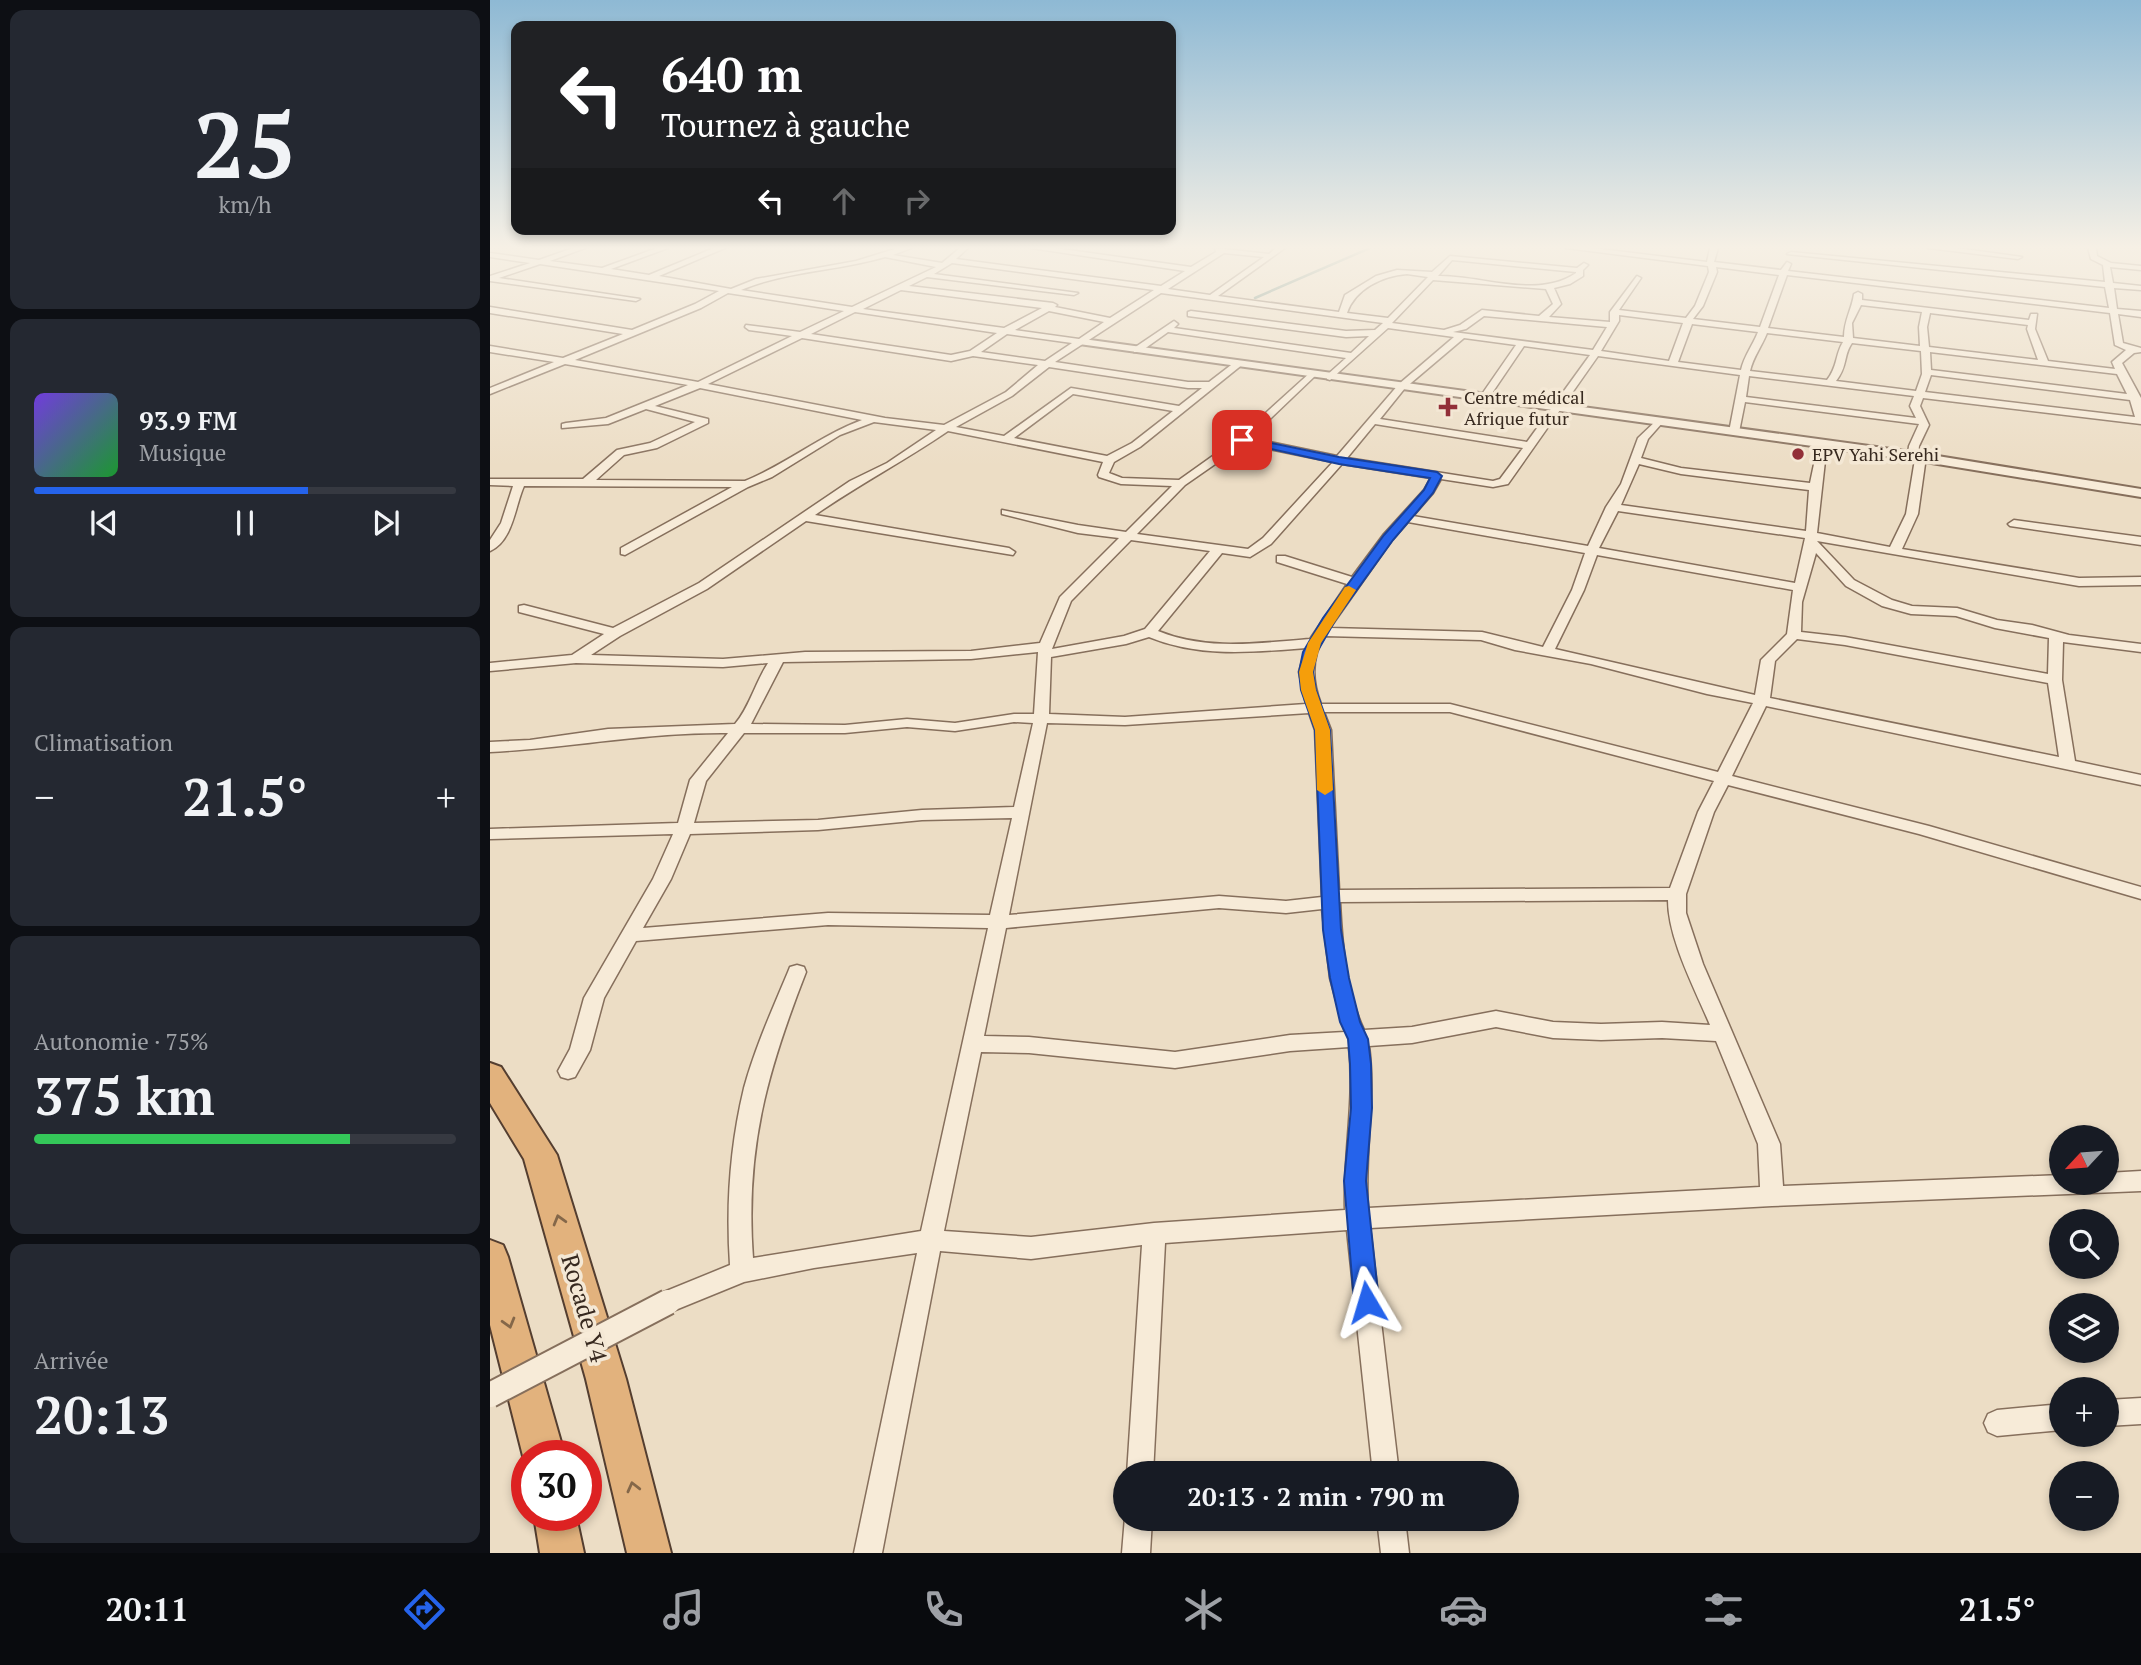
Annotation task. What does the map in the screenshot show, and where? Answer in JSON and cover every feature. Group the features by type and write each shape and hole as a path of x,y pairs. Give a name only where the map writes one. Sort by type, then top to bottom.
{"highway":[{"name":"Rocade Y4","path":"490,1076 540,1156 606,1378 649,1553"},
{"path":"490,1257 540,1440"},
{"path":"558,1531 562,1553"}],"street":[{"path":"555,320 632,333"},
{"path":"490,391 661,320"},
{"path":"566,426 608,421 698,385 831,320"},
{"path":"934,320 1917,457 2141,493"},
{"path":"749,327 942,358 961,358 1025,320"},
{"path":"1137,350 1180,320"},
{"path":"1241,320 1346,334 1377,333"},
{"path":"1377,320 1593,353 2141,420 2136,398 2117,360 2137,350"},
{"path":"1330,377 1390,320"},
{"path":"1429,330 1460,328 1470,320"},
{"path":"1557,320 1611,325"},
{"path":"1242,440 1339,460 1500,484 1508,479 1580,378 1615,320"},
{"path":"1673,363 1688,320"},
{"path":"1700,320 2125,374"},
{"path":"1734,432 1748,359 1757,347 1766,320"},
{"path":"1831,382 1841,369 1843,349 1849,340 1850,320"},
{"path":"1924,422 1915,410 1927,372 1925,320"},
{"path":"2009,320 2031,323 2044,362"},
{"path":"2115,320 2119,345 2137,350"},
{"path":"576,659 615,633 703,586 756,547 854,483 891,465 946,428 1009,394 1047,364 1111,321"},
{"path":"1166,329 1353,356"},
{"path":"1006,512 1056,524 1250,553 1266,541 1402,386 1462,335"},
{"path":"1485,397 1522,343"},
{"path":"492,350 698,385 903,425 946,428 1110,460"},
{"path":"973,353 1188,385 1211,385"},
{"path":"1181,483 1112,481 1103,475 1110,460 1136,445 1238,364"},
{"path":"1927,372 2136,398"},
{"path":"869,1553 931,1240 1041,718 1045,651 1065,600 1181,483 1242,440 1312,374"},
{"path":"1005,440 1071,391 1182,409"},
{"path":"1741,399 1924,422"},
{"path":"585,484 621,452 653,446 703,423 702,420 645,406"},
{"path":"625,551 746,484 768,475 836,433 874,419"},
{"path":"1373,421 1532,446"},
{"path":"1548,650 1578,590 1592,549 1612,507 1627,484 1643,438 1658,422"},
{"path":"1894,552 1912,514 1917,457 1914,446 1924,422"},
{"path":"1772,1196 1769,1144 1677,913 1678,894 1706,812 1762,700 1768,660 1794,635 1799,587 1811,537 1815,488 1823,445"},
{"path":"1635,460 1681,471 1815,488"},
{"path":"1385,1461 1357,1219 1355,1181 1361,1108 1358,1039 1350,1022 1339,978 1330,899 1323,730 1314,708 1306,672 1318,638 1355,581 1429,491 1437,476"},
{"path":"490,482 746,484"},
{"path":"490,547 512,515 515,493 520,482"},
{"path":"1612,507 2079,582 2141,581"},
{"path":"805,517 1009,552"},
{"path":"1406,518 1799,587"},
{"path":"2014,524 2141,541"},
{"path":"1811,537 1850,583 1887,603 1911,610 1957,612 1995,624 2032,629 2056,636 2141,648"},
{"path":"490,667 576,659 723,663 805,656 971,655 1045,651 1126,640 1150,632 1219,548"},
{"path":"1281,559 1340,579 1355,581"},
{"path":"524,609 615,633"},
{"path":"1150,632 1180,644 1225,649 1318,638 1470,634 1515,646 1548,650 1683,685 2068,762 2141,780"},
{"path":"1794,635 1845,641 2055,680"},
{"path":"2056,636 2055,680 2068,762"},
{"path":"568,1071 580,1050 594,998 662,878 685,827 698,780 750,715 766,677 778,659"},
{"path":"490,747 530,745 608,734 703,728 845,729 899,723 955,727 1014,719 1125,721 1314,708 1432,706 1467,711 1923,830 2141,893"},
{"path":"490,834 818,825 922,816 1022,812"},
{"path":"632,934 828,919 999,922 1219,902 1286,907 1330,899 1678,894"},
{"path":"742,1270 738,1228 744,1149 761,1065 797,972"},
{"path":"973,1044 1029,1045 1175,1060 1279,1044 1438,1032 1496,1019 1553,1030 1662,1030 1723,1034"},
{"path":"2119,1182 2141,1181"},
{"path":"490,1395 668,1302 742,1270 931,1240 1031,1248 1154,1233 1357,1219 1772,1196 2049,1185"},
{"path":"1141,1461 1154,1233"},
{"path":"2119,1412 2141,1410"},
{"path":"1997,1423 2049,1418"},
{"path":"1136,1553 1137,1531"},
{"path":"1392,1531 1395,1553"}],"slow traffic":[{"path":"1325,790 1323,730 1308,690 1306,672 1314,643 1349,590"}],"place":[{"name":"Centre médical Afrique futur","path":"1448,407"},
{"name":"EPV Yahi Serehi","path":"1798,454"}],"route":[{"path":"1242,440 1437,476 1429,491 1388,537 1330,618 1310,652 1306,672 1308,690 1323,730 1324,804 1329,843 1332,930 1339,978 1350,1022 1358,1039 1361,1064 1361,1108 1355,1181 1367,1302"}]}
